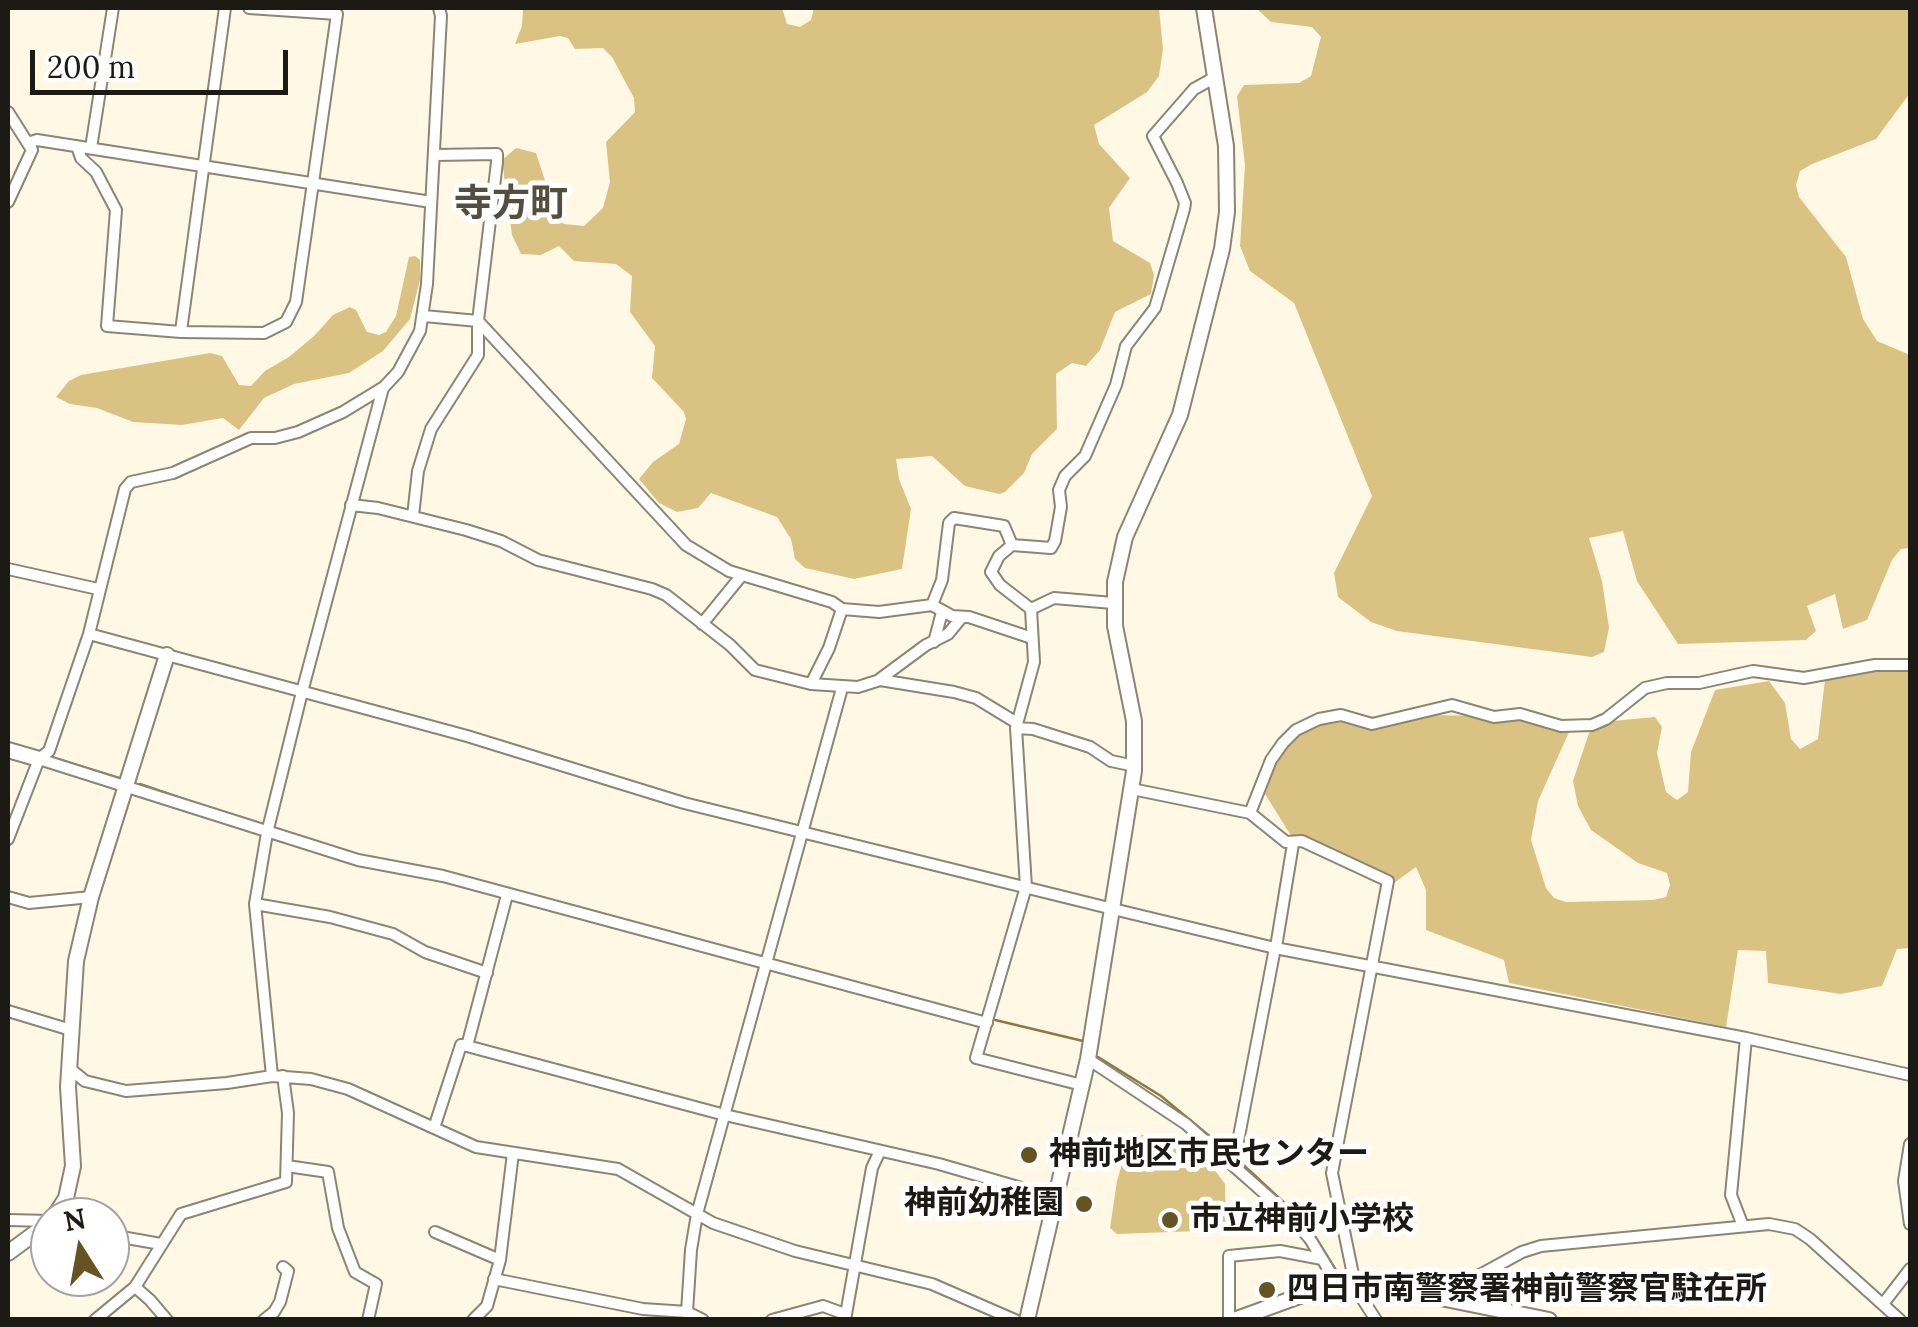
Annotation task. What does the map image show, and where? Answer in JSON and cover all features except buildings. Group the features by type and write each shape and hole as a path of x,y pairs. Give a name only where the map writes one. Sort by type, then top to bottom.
{"street":[{"path":"91,148 113,8"},
{"path":"181,331 225,8"},
{"path":"77,146 116,210 107,326 264,333 286,322 296,302 337,14 249,8"},
{"path":"8,839 39,759 49,751 88,634 125,490 131,482 172,473 250,438 275,438 298,432 344,412 384,388 398,372 420,332 432,202 439,8"},
{"path":"1027,1320 1088,1058 1135,766 1134,722 1113,603 1125,538 1180,415 1222,249 1226,146 1204,8"},
{"path":"1031,608 992,578 993,564 1012,545 1051,548 1061,507 1059,490 1065,476 1085,456 1116,385 1126,346 1156,308 1184,208 1177,183 1153,136 1194,89 1214,78"},
{"path":"8,112 32,150 8,202"},
{"path":"28,143 37,140 432,202"},
{"path":"413,516 418,470 431,429 478,355 478,321 497,154 434,154"},
{"path":"424,316 478,321 686,545 729,571 832,602 842,609 937,609 1032,638"},
{"path":"94,1320 134,1288 181,1214 286,1182 288,1113 277,1076 254,904 267,832 302,692 384,388"},
{"path":"350,505 413,516 501,541 554,565 652,589 666,595 755,670 811,684 842,688 880,680 948,634 962,617"},
{"path":"934,642 949,522 954,518 1004,526 1012,545"},
{"path":"8,569 98,589"},
{"path":"702,624 742,574"},
{"path":"1031,608 1054,598 1113,603"},
{"path":"1031,608 1032,678 1016,726 1026,887 976,1058 1082,1086"},
{"path":"811,684 842,609"},
{"path":"88,634 467,736 684,804 1113,909 1275,948 1746,1038 1910,1075"},
{"path":"64,1197 71,1184 69,1068 76,961 167,655"},
{"path":"1250,813 1271,760 1283,743 1296,730 1319,718 1341,715 1372,724 1452,705 1494,717 1520,714 1561,726 1592,726 1606,720 1644,688 1667,683 1698,683 1753,671 1804,678 1875,664 1910,665"},
{"path":"880,680 976,698 1016,726 1090,747 1111,760 1135,766"},
{"path":"686,1312 697,1214 842,688"},
{"path":"8,750 358,860 443,876 988,1019"},
{"path":"1132,788 1250,813 1286,842 1302,841 1388,881 1332,1173 1348,1289"},
{"path":"1232,1158 1293,844"},
{"path":"468,1046 508,895"},
{"path":"8,898 29,903 92,897"},
{"path":"254,904 330,917 392,934 425,952 487,973"},
{"path":"8,1010 71,1030"},
{"path":"1743,1226 1730,1195 1746,1038"},
{"path":"434,1128 461,1046 468,1046 726,1115 939,1164 1056,1198"},
{"path":"1088,1058 1232,1158 1302,1228 1322,1259 1376,1320"},
{"path":"69,1068 85,1081 126,1091 227,1084 277,1076 311,1079 348,1089 476,1147 618,1168 714,1224 795,1251 932,1284 1015,1320"},
{"path":"1910,1144 1904,1181 1910,1224"},
{"path":"473,1320 487,1306 500,1260 513,1153"},
{"path":"772,1320 816,1307 845,1317 878,1153"},
{"path":"287,1166 328,1172 338,1228 355,1272 376,1284 368,1320"},
{"path":"1449,1299 1458,1287 1522,1252 1541,1246 1769,1224 1799,1231 1900,1320"},
{"path":"435,1232 500,1260"},
{"path":"8,1253 30,1236"},
{"path":"130,1238 161,1244"},
{"path":"1322,1259 1280,1252 1228,1256 1232,1320 1308,1293 1348,1289 1449,1299 1549,1320"},
{"path":"264,1320 280,1302 288,1272 283,1267"},
{"path":"1883,1304 1910,1269"},
{"path":"494,1279 642,1309 686,1312 703,1320"},
{"path":"134,1288 167,1320"}],"shaded area":[{"path":"523,8 782,8 787,24 800,27 811,20 814,8 1159,8 1163,49 1159,76 1147,92 1094,125 1099,144 1130,178 1109,208 1113,241 1150,263 1154,275 1151,294 1115,312 1100,350 1086,366 1072,363 1056,374 1057,429 1032,454 1024,473 1005,492 965,486 932,456 896,459 911,509 902,569 854,579 805,568 795,559 791,539 777,517 711,493 698,508 677,512 659,503 639,479 653,462 679,444 686,419 652,378 655,346 630,312 632,276 616,264 574,261 559,246 541,255 521,254 512,235 502,160 516,148 536,153 556,214 564,224 584,226 603,208 610,182 606,142 635,112 634,98 603,48 575,49 568,38 560,36 515,44"},
{"path":"1256,8 1910,8 1910,93 1876,139 1812,164 1800,171 1796,185 1799,197 1846,257 1863,319 1877,341 1910,355 1910,548 1901,549 1892,560 1867,620 1843,629 1835,594 1807,606 1816,631 1806,640 1678,644 1637,581 1623,531 1589,538 1602,581 1609,628 1604,652 1592,657 1397,631 1371,622 1338,597 1334,573 1372,496 1294,303 1250,271 1240,246 1245,165 1237,96 1244,85 1299,83 1311,76 1321,37 1312,27 1271,22"},
{"path":"409,257 420,260 420,280 410,319 383,351 349,373 294,384 264,398 239,430 223,418 182,425 133,422 56,397 69,381 81,375 210,353 222,356 239,385 251,386 265,371 314,336 333,315 350,307 356,310 367,332 386,332 396,316"},
{"path":"1859,667 1910,671 1910,948 1897,949 1882,986 1841,994 1768,983 1766,951 1738,950 1726,1027 1509,983 1504,960 1426,930 1426,890 1416,867 1394,883 1327,855 1290,834 1265,794 1282,744 1303,727 1407,715 1574,721 1538,801 1531,840 1546,888 1554,898 1566,902 1653,900 1666,897 1670,885 1667,873 1638,863 1591,830 1578,806 1573,781 1590,730 1602,722 1655,717 1662,727 1657,753 1666,792 1677,800 1688,792 1691,752 1715,690 1769,681 1785,703 1791,739 1800,749 1818,739 1825,680 1834,670"},
{"path":"1138,1134 1182,1143 1217,1173 1225,1184 1226,1230 1117,1234 1110,1228 1127,1147 1134,1144"}],"waterway":[{"path":"51,757 119,778"},
{"path":"140,784 210,808"},
{"path":"991,1019 1083,1041"},
{"path":"1098,1057 1161,1096 1230,1153"},
{"path":"1236,1158 1307,1224 1344,1283"}],"place":[{"name":"神前地区市民センター","path":"1029,1155"},
{"name":"神前幼稚園","path":"1084,1204"},
{"name":"市立神前小学校","path":"1170,1220"},
{"name":"四日市南警察署神前警察官駐在所","path":"1267,1290"}],"district":[{"name":"寺方町","path":"511,205"}]}
